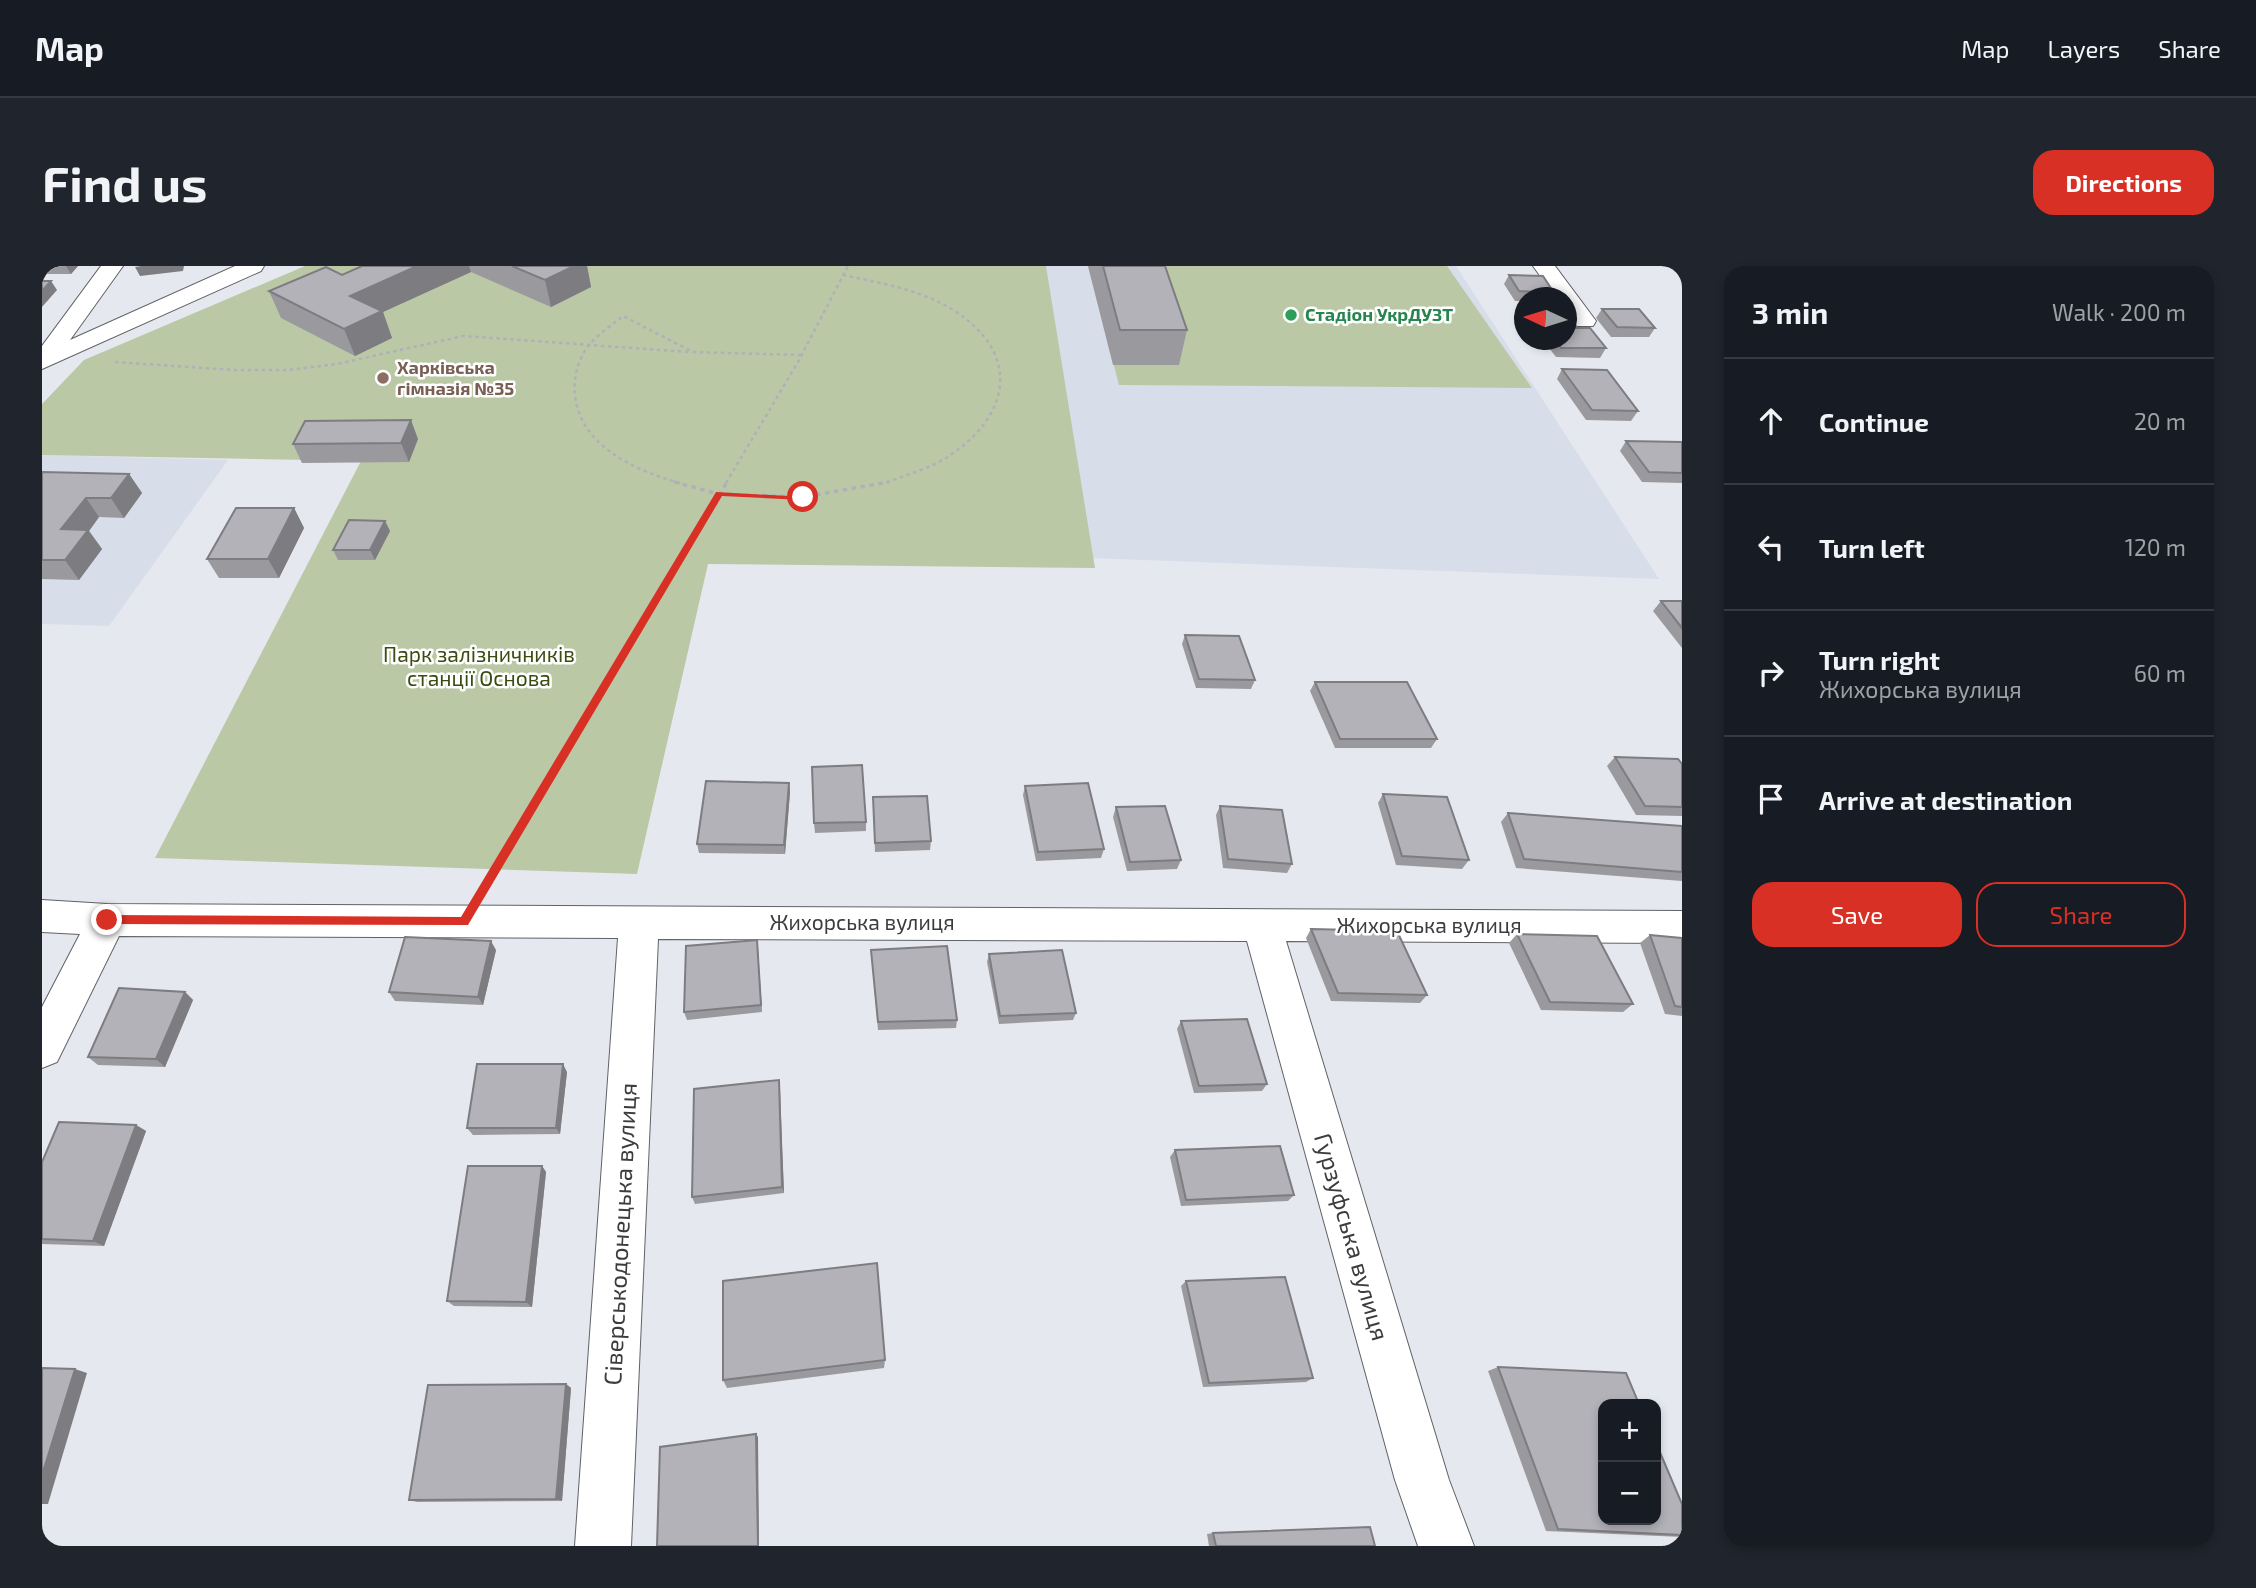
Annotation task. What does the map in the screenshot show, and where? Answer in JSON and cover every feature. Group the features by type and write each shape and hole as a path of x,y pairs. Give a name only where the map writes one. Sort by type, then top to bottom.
{"street":[{"path":"43,362 112,266"},
{"path":"43,362 253,266"},
{"path":"1544,266 1585,321"},
{"name":"Жихорська вулиця","path":"42,916 107,920 1682,927"},
{"path":"42,1049 107,920"},
{"name":"Сіверськодонецька вулиця","path":"603,1546 639,922"},
{"name":"Гурзуфська вулиця","path":"1262,926 1422,1479 1446,1546"}],"path":[{"path":"464,922 801,355 848,266"},
{"path":"693,352 623,316 589,345 573,379 577,415 604,449 653,476 719,494 803,497 884,484 949,456 990,419 1003,380 990,342 955,311 904,288 843,275"},
{"path":"43,362 288,370 337,364 463,336 693,352 801,355"}],"shaded area":[{"path":"1045,266 1456,266 1659,579 1090,558"},
{"path":"42,455 228,460 109,626 42,624"}],"green space":[{"name":"Парк залізничників станції Основа","path":"305,266 1046,266 1095,568 708,564 637,874 155,858 361,461 42,455 42,404 84,360"},
{"name":"Стадіон УкрДУЗТ","path":"1088,266 1447,266 1532,388 1119,385"}],"building":[{"path":"362,266 417,266 350,296 382,311 344,329 269,291 326,267 342,275"},
{"path":"512,266 574,266 545,280"},
{"path":"1103,266 1165,266 1187,330 1120,330"},
{"path":"1509,275 1543,276 1550,287 1516,287"},
{"path":"42,281 51,281 42,291"},
{"path":"1602,309 1639,309 1655,328 1617,327"},
{"path":"1577,328 1590,328 1606,348 1577,348"},
{"path":"1562,369 1607,370 1638,411 1592,410"},
{"path":"411,420 401,443 293,444 305,421"},
{"path":"1626,441 1682,442 1682,473 1649,472"},
{"path":"42,472 129,474 111,498 86,498 61,529 88,530 65,560 42,560"},
{"path":"236,508 294,508 268,559 207,559"},
{"path":"349,520 385,521 370,550 333,550"},
{"path":"1661,601 1682,601 1682,628"},
{"path":"1185,635 1239,636 1255,680 1199,679"},
{"path":"1315,682 1407,682 1437,739 1340,739"},
{"path":"1615,757 1678,759 1682,764 1682,807 1645,806"},
{"path":"862,765 866,822 814,823 812,767"},
{"path":"706,781 789,783 784,845 697,844"},
{"path":"1088,783 1104,849 1038,852 1025,786"},
{"path":"1383,794 1447,797 1469,860 1402,856"},
{"path":"927,796 931,841 875,843 873,797"},
{"path":"1165,806 1181,860 1130,862 1116,807"},
{"path":"1220,806 1282,810 1292,864 1228,859"},
{"path":"1508,813 1682,826 1682,872 1524,859"},
{"path":"1311,929 1397,931 1427,995 1338,993"},
{"path":"1517,934 1597,936 1633,1004 1550,1002"},
{"path":"1650,935 1682,938 1682,1007 1675,1006"},
{"path":"405,937 491,941 478,997 389,992"},
{"path":"757,940 761,1005 684,1012 686,946"},
{"path":"947,946 957,1020 878,1022 871,950"},
{"path":"1062,950 1076,1013 1000,1016 989,954"},
{"path":"119,988 185,992 156,1059 88,1057"},
{"path":"1247,1019 1267,1084 1199,1086 1181,1021"},
{"path":"477,1064 563,1064 556,1128 467,1128"},
{"path":"779,1080 782,1187 692,1197 694,1089"},
{"path":"59,1122 136,1125 93,1241 42,1239 42,1162"},
{"path":"1280,1146 1294,1195 1186,1200 1175,1150"},
{"path":"468,1166 542,1166 526,1302 447,1301"},
{"path":"877,1263 885,1360 723,1380 723,1281"},
{"path":"1285,1277 1313,1378 1209,1383 1186,1281"},
{"path":"1498,1367 1626,1373 1637,1399 1598,1399 1598,1525 1661,1525 1661,1455 1682,1504 1682,1535 1558,1529"},
{"path":"42,1368 75,1369 42,1475"},
{"path":"566,1384 556,1499 409,1500 428,1385"},
{"path":"756,1434 758,1546 657,1546 660,1447"},
{"path":"1370,1527 1375,1546 1216,1546 1213,1533"}],"place":[{"name":"Стадіон УкрДУЗТ","path":"1291,315"},
{"name":"Харківська гімназія №35","path":"383,378"}],"route":[{"path":"107,920 464,922 719,494 803,497"}]}
